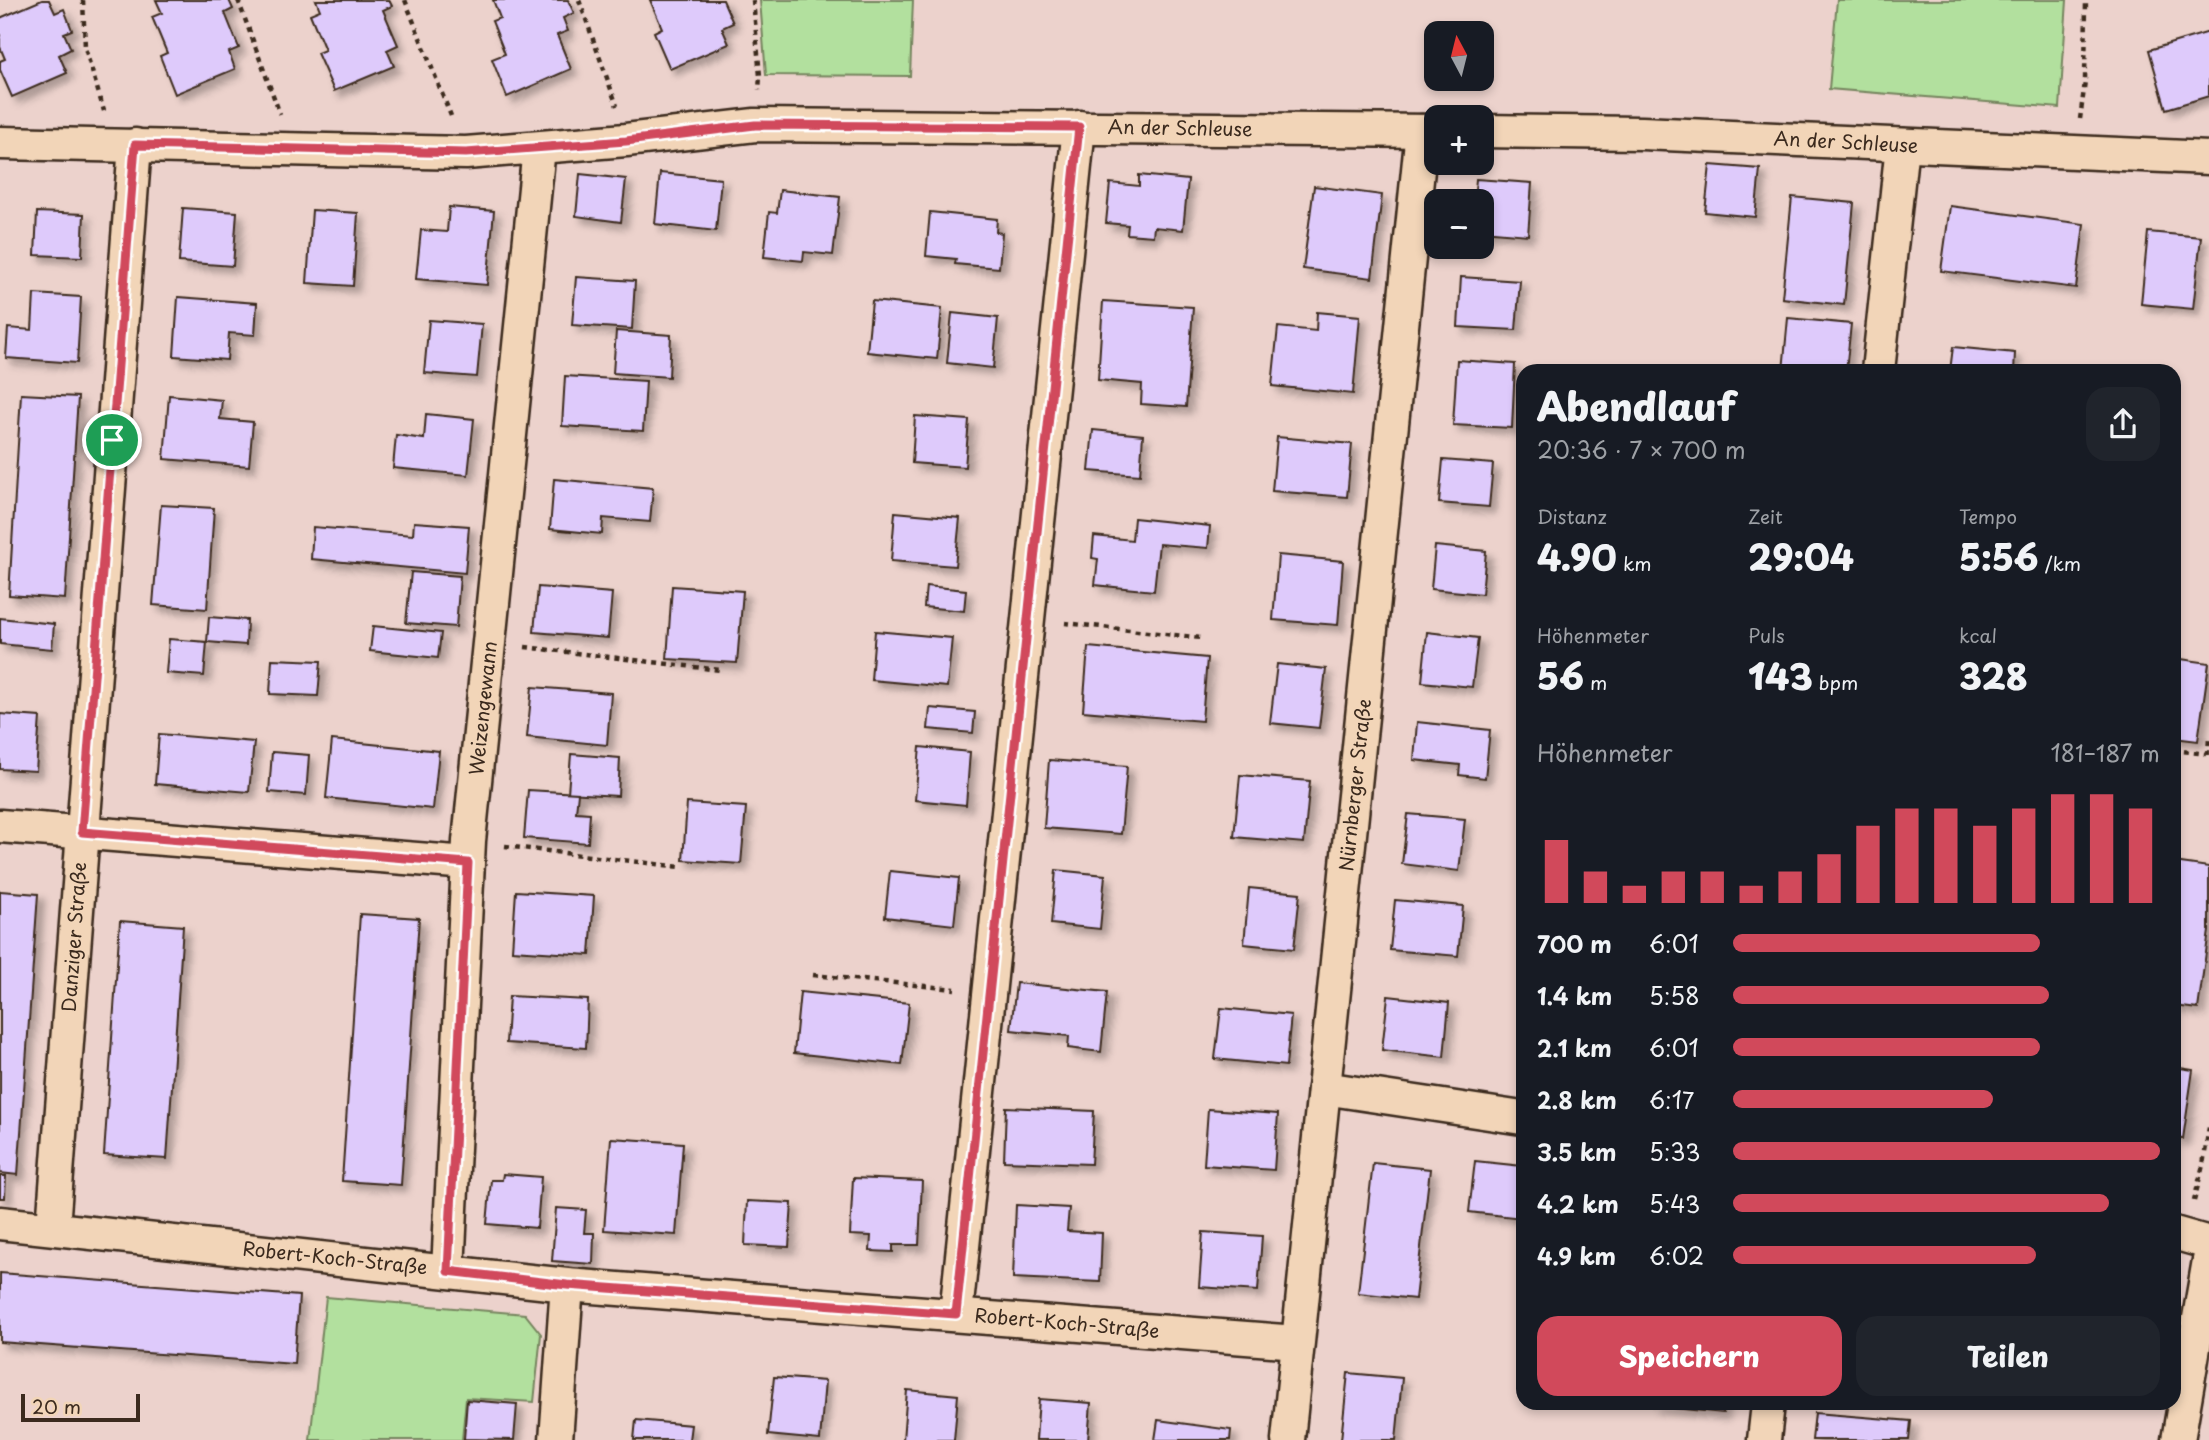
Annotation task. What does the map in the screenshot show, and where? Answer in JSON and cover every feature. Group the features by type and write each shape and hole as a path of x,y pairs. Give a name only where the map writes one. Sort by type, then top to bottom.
{"street":[{"name":"An der Schleuse","path":"0,143 466,153 626,141 755,125 1424,131"},
{"path":"956,1314 1079,127"},
{"name":"An der Schleuse","path":"1494,131 1642,133 2209,158"},
{"name":"Danziger Straße","path":"53,1227 135,145"},
{"path":"1879,364 1902,145"},
{"name":"Weizengewann","path":"448,1271 469,852 539,148"},
{"name":"Nürnberger Straße","path":"1288,1440 1424,175"},
{"path":"0,826 469,852"},
{"path":"1324,1088 1516,1117"},
{"name":"Robert-Koch-Straße","path":"0,1223 567,1285 1297,1342"},
{"path":"2178,1440 2209,1260"},
{"path":"556,1440 567,1285"},
{"path":"1764,1440 1767,1410"}],"path":[{"path":"83,0 85,48 104,113"},
{"path":"238,0 283,122"},
{"path":"405,0 452,119"},
{"path":"579,0 617,106"},
{"path":"753,0 760,76"},
{"path":"2083,151 2080,112 2085,82 2086,0"},
{"path":"1029,619 1202,638"},
{"path":"490,643 720,670"},
{"path":"2181,751 2208,755 2209,736"},
{"path":"469,852 681,867"},
{"path":"813,975 991,993"},
{"path":"2189,1237 2209,1127"}],"green space":[{"path":"760,0 913,0 910,76 766,75"},
{"path":"1837,0 2067,0 2060,108 1829,89"},
{"path":"326,1297 525,1314 541,1334 534,1402 466,1398 462,1440 310,1440"}],"building":[{"path":"42,0 49,0 55,13 64,9 72,30 64,33 71,49 59,55 67,73 12,97 0,70 0,61 5,59 0,47 0,18"},
{"path":"156,0 229,0 233,9 225,13 239,48 229,52 235,69 175,94 160,56 167,53 152,17 162,13"},
{"path":"316,0 389,0 392,6 383,10 398,45 387,50 394,66 334,91 317,53 325,50 310,14 320,10"},
{"path":"493,0 568,0 574,13 563,18 568,31 557,35 571,69 507,97 492,59 505,54 492,21 500,18"},
{"path":"650,0 723,0 733,23 722,28 729,44 670,69 654,32 662,28"},
{"path":"2209,32 2209,96 2166,109 2149,50"},
{"path":"1710,165 1760,169 1755,217 1705,212"},
{"path":"660,173 721,179 716,231 655,224"},
{"path":"580,174 626,179 621,222 576,216"},
{"path":"1139,175 1188,180 1183,230 1154,227 1153,236 1127,234 1128,225 1106,223 1110,183 1139,186"},
{"path":"1476,179 1532,183 1528,235 1494,232 1494,189 1475,189"},
{"path":"1314,186 1382,195 1372,278 1303,269"},
{"path":"780,190 840,197 833,255 804,252 803,261 764,257 769,212 777,213"},
{"path":"1792,197 1854,203 1844,305 1782,298"},
{"path":"1950,206 2084,224 2076,288 1941,271"},
{"path":"449,207 494,211 487,285 416,279 421,230 447,232"},
{"path":"183,208 237,212 233,266 179,262"},
{"path":"312,210 358,213 353,286 307,283"},
{"path":"37,212 84,214 82,257 35,255"},
{"path":"930,212 997,219 996,232 1002,233 999,268 955,264 956,259 926,256"},
{"path":"2148,232 2201,237 2193,309 2141,304"},
{"path":"576,277 635,281 632,329 572,325"},
{"path":"1461,277 1520,281 1516,330 1458,327"},
{"path":"34,294 81,297 77,363 6,358 8,328 32,330"},
{"path":"178,297 257,303 255,335 229,333 227,360 174,356"},
{"path":"872,301 942,308 937,359 867,352"},
{"path":"1103,301 1193,307 1186,407 1141,404 1142,384 1098,380"},
{"path":"1317,312 1360,316 1353,394 1272,386 1278,327 1316,331"},
{"path":"952,313 998,318 993,368 947,363"},
{"path":"1788,318 1851,324 1847,364 1784,364"},
{"path":"429,320 482,324 477,377 424,373"},
{"path":"616,331 671,335 669,377 613,373"},
{"path":"1953,347 2015,353 2014,364 1951,364"},
{"path":"1457,360 1515,364 1512,428 1453,425"},
{"path":"565,376 646,381 643,431 562,426"},
{"path":"21,394 78,397 65,599 9,595"},
{"path":"169,395 222,400 220,419 253,422 249,466 164,459"},
{"path":"426,414 474,419 468,475 393,468 396,435 424,439"},
{"path":"915,416 969,420 965,467 912,463"},
{"path":"1093,430 1143,435 1140,475 1089,471"},
{"path":"1277,437 1352,444 1347,497 1272,491"},
{"path":"1443,460 1493,464 1489,507 1439,503"},
{"path":"554,479 653,488 650,522 603,518 602,534 550,529"},
{"path":"161,505 214,508 207,609 153,605"},
{"path":"895,512 960,518 955,566 891,561"},
{"path":"1134,518 1210,526 1208,548 1159,544 1154,591 1095,585 1098,559 1092,558 1094,536 1132,540"},
{"path":"414,522 469,526 465,573 311,559 313,527 413,535"},
{"path":"1435,546 1486,551 1482,594 1431,589"},
{"path":"1278,555 1343,561 1338,625 1273,620"},
{"path":"411,572 460,576 456,627 406,623"},
{"path":"672,586 743,591 737,663 667,659"},
{"path":"926,586 966,590 964,611 924,607"},
{"path":"538,587 612,593 608,638 534,632"},
{"path":"209,617 247,620 246,645 207,642"},
{"path":"0,618 54,624 52,649 0,644"},
{"path":"373,626 441,633 438,658 370,651"},
{"path":"875,631 952,638 947,687 871,680"},
{"path":"1427,632 1478,638 1472,687 1422,682"},
{"path":"169,639 207,642 204,676 166,673"},
{"path":"1088,647 1207,658 1202,721 1083,711"},
{"path":"272,659 321,661 318,696 270,694"},
{"path":"2181,659 2209,663 2198,741 2181,739"},
{"path":"1277,664 1326,669 1319,728 1270,723"},
{"path":"532,687 611,693 607,745 527,737"},
{"path":"930,708 975,712 973,733 928,729"},
{"path":"0,714 40,717 36,771 0,769"},
{"path":"1417,722 1490,730 1485,778 1459,775 1460,765 1414,760"},
{"path":"159,734 254,742 249,792 155,784"},
{"path":"332,740 439,751 433,809 326,798"},
{"path":"920,747 970,752 966,805 915,800"},
{"path":"272,752 309,755 306,795 269,792"},
{"path":"571,754 620,758 618,796 568,793"},
{"path":"1049,760 1127,766 1121,834 1044,828"},
{"path":"1240,775 1310,781 1304,843 1234,837"},
{"path":"528,790 578,793 576,812 590,813 588,843 524,838"},
{"path":"687,803 746,807 741,864 683,860"},
{"path":"1408,814 1465,819 1459,871 1402,864"},
{"path":"2181,863 2209,867 2209,931 2198,1009 2181,1007"},
{"path":"1056,870 1105,875 1100,929 1051,924"},
{"path":"890,871 959,878 954,925 885,917"},
{"path":"1249,888 1300,893 1294,949 1244,944"},
{"path":"0,891 38,894 18,1175 0,1173"},
{"path":"516,891 594,896 590,955 512,950"},
{"path":"1395,900 1463,906 1458,956 1390,950"},
{"path":"360,914 419,918 401,1185 342,1181"},
{"path":"120,921 183,926 167,1159 104,1155"},
{"path":"1016,983 1107,992 1101,1052 1068,1048 1069,1036 1011,1030"},
{"path":"800,992 909,1003 902,1065 794,1053"},
{"path":"509,996 588,1000 586,1048 506,1043"},
{"path":"1388,996 1449,1003 1444,1057 1382,1050"},
{"path":"1221,1008 1291,1015 1286,1066 1215,1059"},
{"path":"2181,1068 2193,1070 2181,1139"},
{"path":"1006,1107 1094,1111 1091,1164 1004,1161"},
{"path":"1208,1109 1278,1114 1274,1170 1204,1165"},
{"path":"611,1138 683,1143 676,1235 604,1230"},
{"path":"1475,1161 1516,1165 1516,1217 1469,1212"},
{"path":"1373,1163 1430,1169 1415,1299 1358,1293"},
{"path":"503,1174 541,1177 537,1228 487,1224 491,1180 502,1180"},
{"path":"0,1176 6,1176 5,1198 0,1198"},
{"path":"853,1178 922,1181 919,1245 893,1245 893,1252 870,1251 871,1236 850,1235"},
{"path":"747,1201 792,1203 789,1247 745,1245"},
{"path":"1016,1205 1069,1208 1067,1231 1102,1233 1100,1282 1013,1278"},
{"path":"556,1208 586,1210 584,1233 594,1233 593,1264 552,1261"},
{"path":"1203,1232 1262,1236 1258,1291 1199,1287"},
{"path":"0,1273 299,1296 294,1364 0,1342"},
{"path":"1348,1373 1402,1378 1396,1440 1341,1440"},
{"path":"774,1377 825,1381 820,1440 768,1435"},
{"path":"907,1390 958,1395 954,1440 903,1440"},
{"path":"1039,1399 1091,1403 1088,1440 1036,1440"},
{"path":"467,1400 517,1404 514,1440 464,1439"},
{"path":"1693,1410 1723,1410 1723,1413"},
{"path":"1815,1413 1911,1421 1909,1440 1812,1440"},
{"path":"636,1420 691,1425 689,1440 634,1440"},
{"path":"1158,1420 1231,1430 1230,1440 1155,1440"}],"route":[{"path":"755,125 1079,127 956,1314 567,1285 448,1271 468,863 82,832 112,440 135,145 466,153 626,141 755,125"}]}
